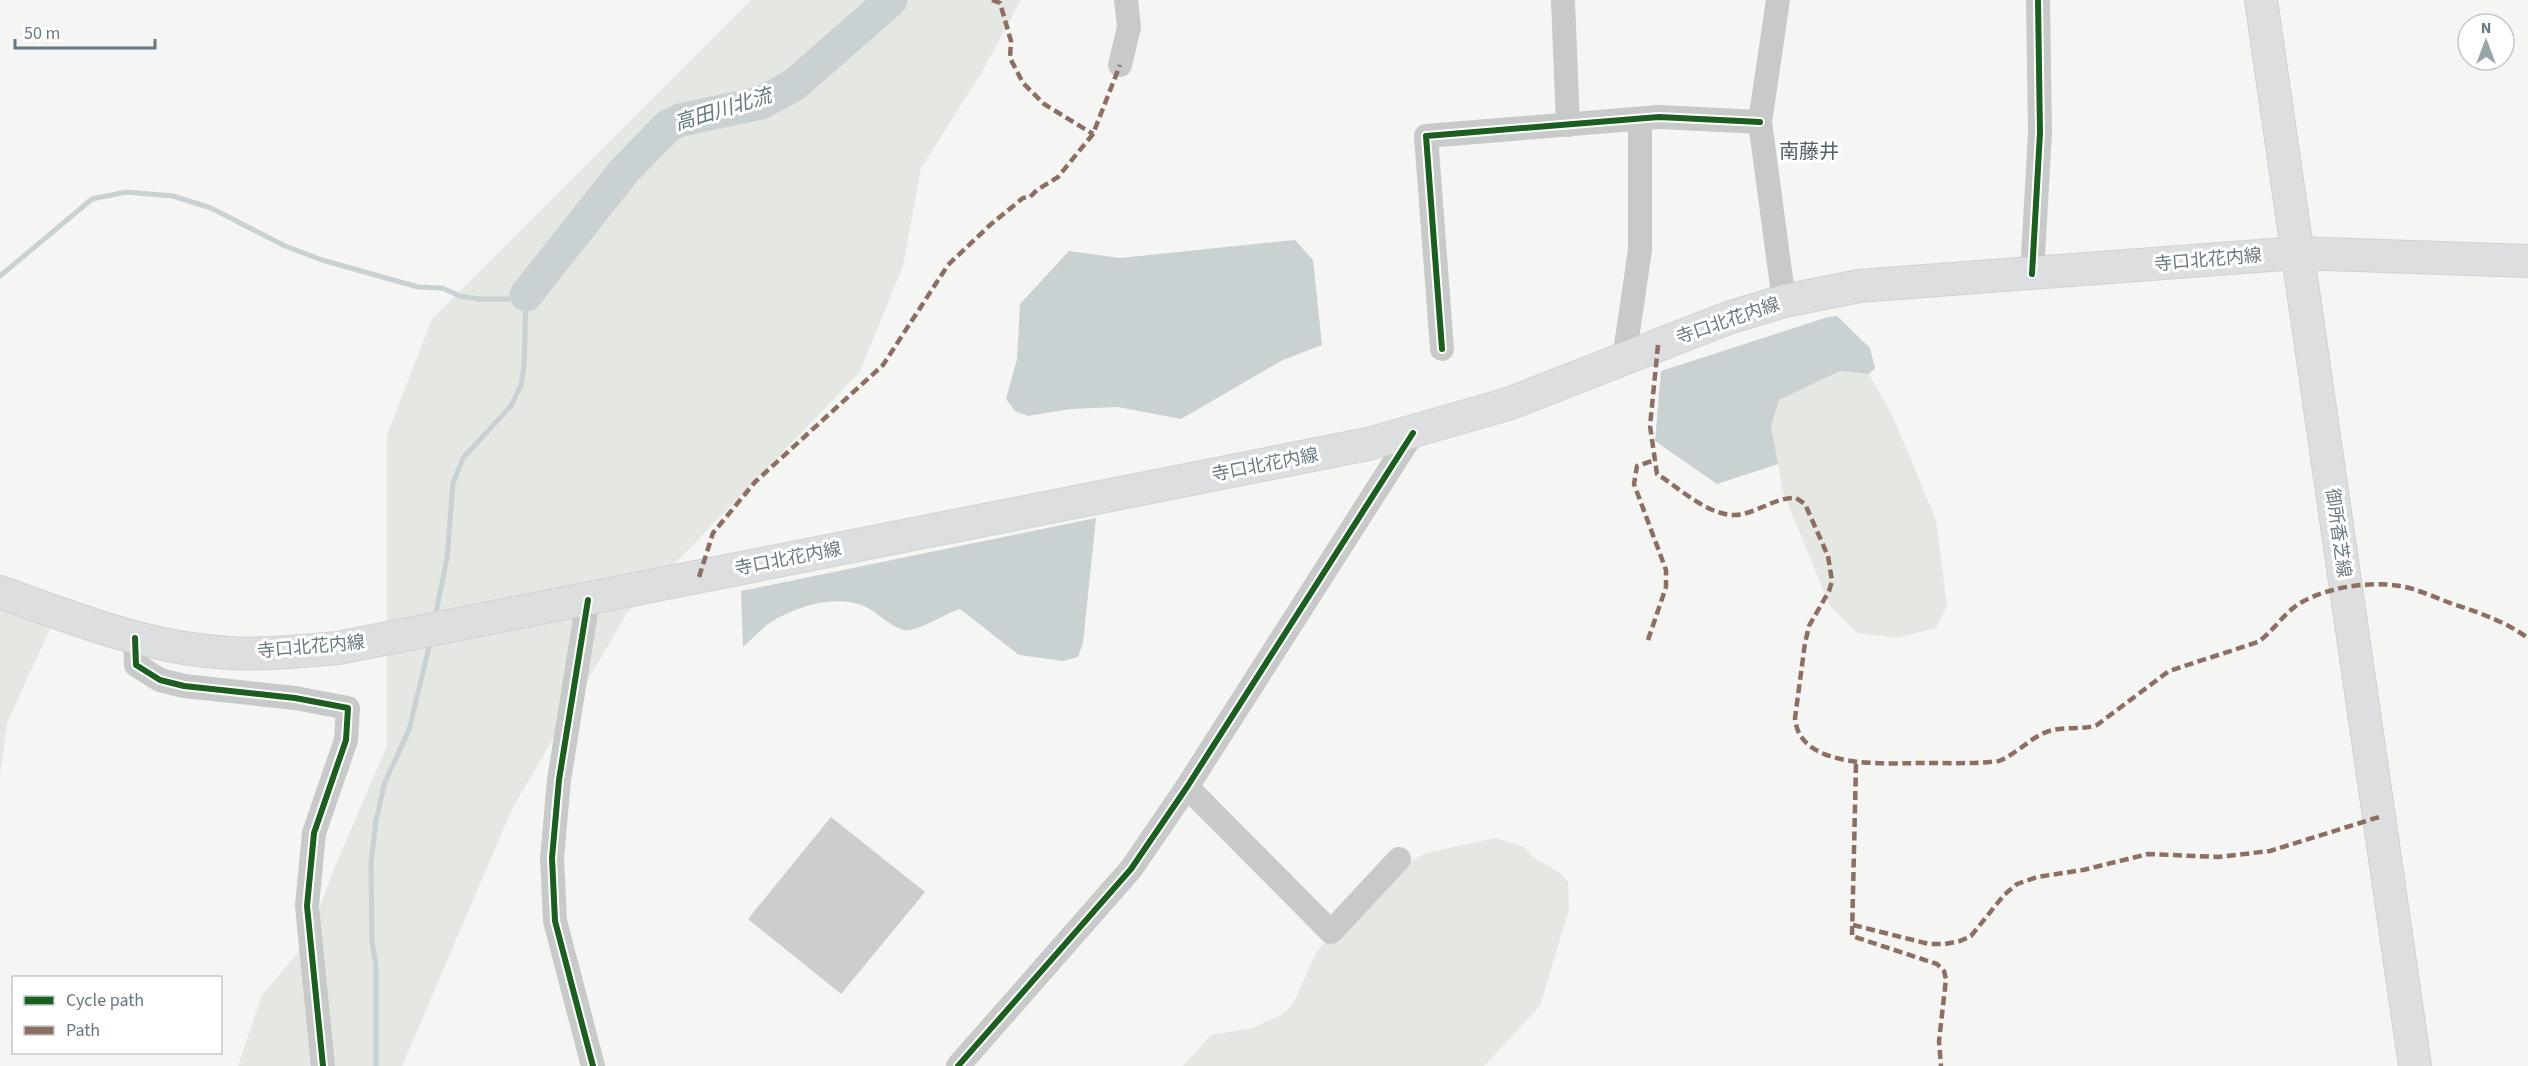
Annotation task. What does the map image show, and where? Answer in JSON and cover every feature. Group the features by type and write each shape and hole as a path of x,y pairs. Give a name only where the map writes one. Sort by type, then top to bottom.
{"main road":[{"name":"御所香芝線","path":"2261,0 2415,1066"},
{"name":"寺口北花内線","path":"0,592 135,638 227,653 284,653 338,648 1303,458 1413,433 1508,404 1728,318 1784,301 1859,286 2297,253 2528,261"}],"street":[{"path":"1120,65 1129,27 1126,0"},
{"path":"1563,0 1568,125"},
{"path":"1778,0 1760,122 1784,301"},
{"path":"2031,274 2040,133 2038,0"},
{"path":"1442,349 1426,136 1659,117 1760,122"},
{"path":"1624,359 1640,250 1640,119"},
{"path":"958,1066 1131,868 1187,787 1413,433"},
{"path":"588,600 559,780 552,858 555,921 593,1066"},
{"path":"135,638 136,665 160,680 184,686 295,698 348,708 346,740 314,832 308,906 323,1066"},
{"path":"1187,787 1331,932 1399,859"}],"shaded area":[{"path":"751,0 1021,0 983,70 921,168 903,266 859,373 627,613 512,809 402,1066 238,1066 262,995 307,942 333,871 387,746 387,435 432,319"},
{"path":"1295,240 1313,260 1322,345 1283,360 1181,419 1118,407 1071,409 1028,416 1015,411 1006,399 1017,359 1020,304 1069,251 1120,258"},
{"path":"1837,316 1870,348 1875,368 1869,374 1840,371 1779,400 1771,426 1778,464 1717,484 1655,441 1661,371"},
{"path":"1840,371 1869,374 1893,417 1936,520 1947,606 1936,628 1896,638 1857,633 1830,606 1783,492 1771,426 1779,400"},
{"path":"1096,518 1083,643 1078,657 1063,661 1019,655 960,609 916,629 904,630 864,606 840,601 814,604 789,613 767,625 743,647 741,591"},
{"path":"0,610 52,624 7,723 0,777"},
{"path":"1495,838 1524,847 1534,858 1559,872 1568,882 1569,909 1540,1006 1484,1066 1183,1066 1211,1035 1252,1028 1282,1015 1293,1004 1316,953 1374,881 1426,853"}],"building":[{"path":"831,817 925,892 841,994 748,919"}],"waterway":[{"name":"高田川北流","path":"526,295 624,171 668,126 680,120 761,103 794,85 891,0"},
{"path":"0,276 92,199 126,192 173,196 211,208 285,246 322,260 418,287 442,288 460,296 479,299 509,299 526,295 524,367 521,385 511,406 463,458 453,483 447,558 435,618"},
{"path":"376,1066 376,966 372,942 371,863 376,821 385,782 409,730 431,639"}],"marked path":[{"path":"992,0 1000,3 1011,41 1010,58 1023,83 1044,104 1093,134"},
{"path":"699,577 713,533 755,482 883,365 948,265 990,225 1023,198 1030,197 1058,177 1093,134 1120,65"},
{"path":"1658,345 1650,426 1657,474 1698,502 1720,513 1743,514 1782,500 1796,498 1805,504 1828,556 1832,581 1829,591 1809,626 1795,718 1800,735 1812,747 1828,756 1869,763 1999,761 2050,731 2097,725 2169,671 2258,642 2302,602 2324,592 2350,586 2375,584 2413,589 2492,618 2528,638"},
{"path":"1648,640 1666,587 1666,570 1634,484 1637,466 1655,460"},
{"path":"1856,764 1852,936 1937,964 1944,971 1946,979 1939,1041 1941,1066"},
{"path":"1853,925 1929,944 1960,941 1971,936 2004,895 2017,884 2037,877 2083,870 2148,854 2218,857 2270,851 2379,817"}],"cycle path":[{"path":"2032,274 2040,133 2038,0"},
{"path":"1442,349 1426,136 1659,117 1760,122"},
{"path":"958,1066 1131,869 1187,787 1413,433"},
{"path":"588,600 559,780 552,858 555,921 593,1066"},
{"path":"135,638 136,665 160,680 184,686 295,698 348,708 346,740 314,833 307,906 323,1066"}],"district":[{"name":"南藤井","path":"1809,152"}]}
